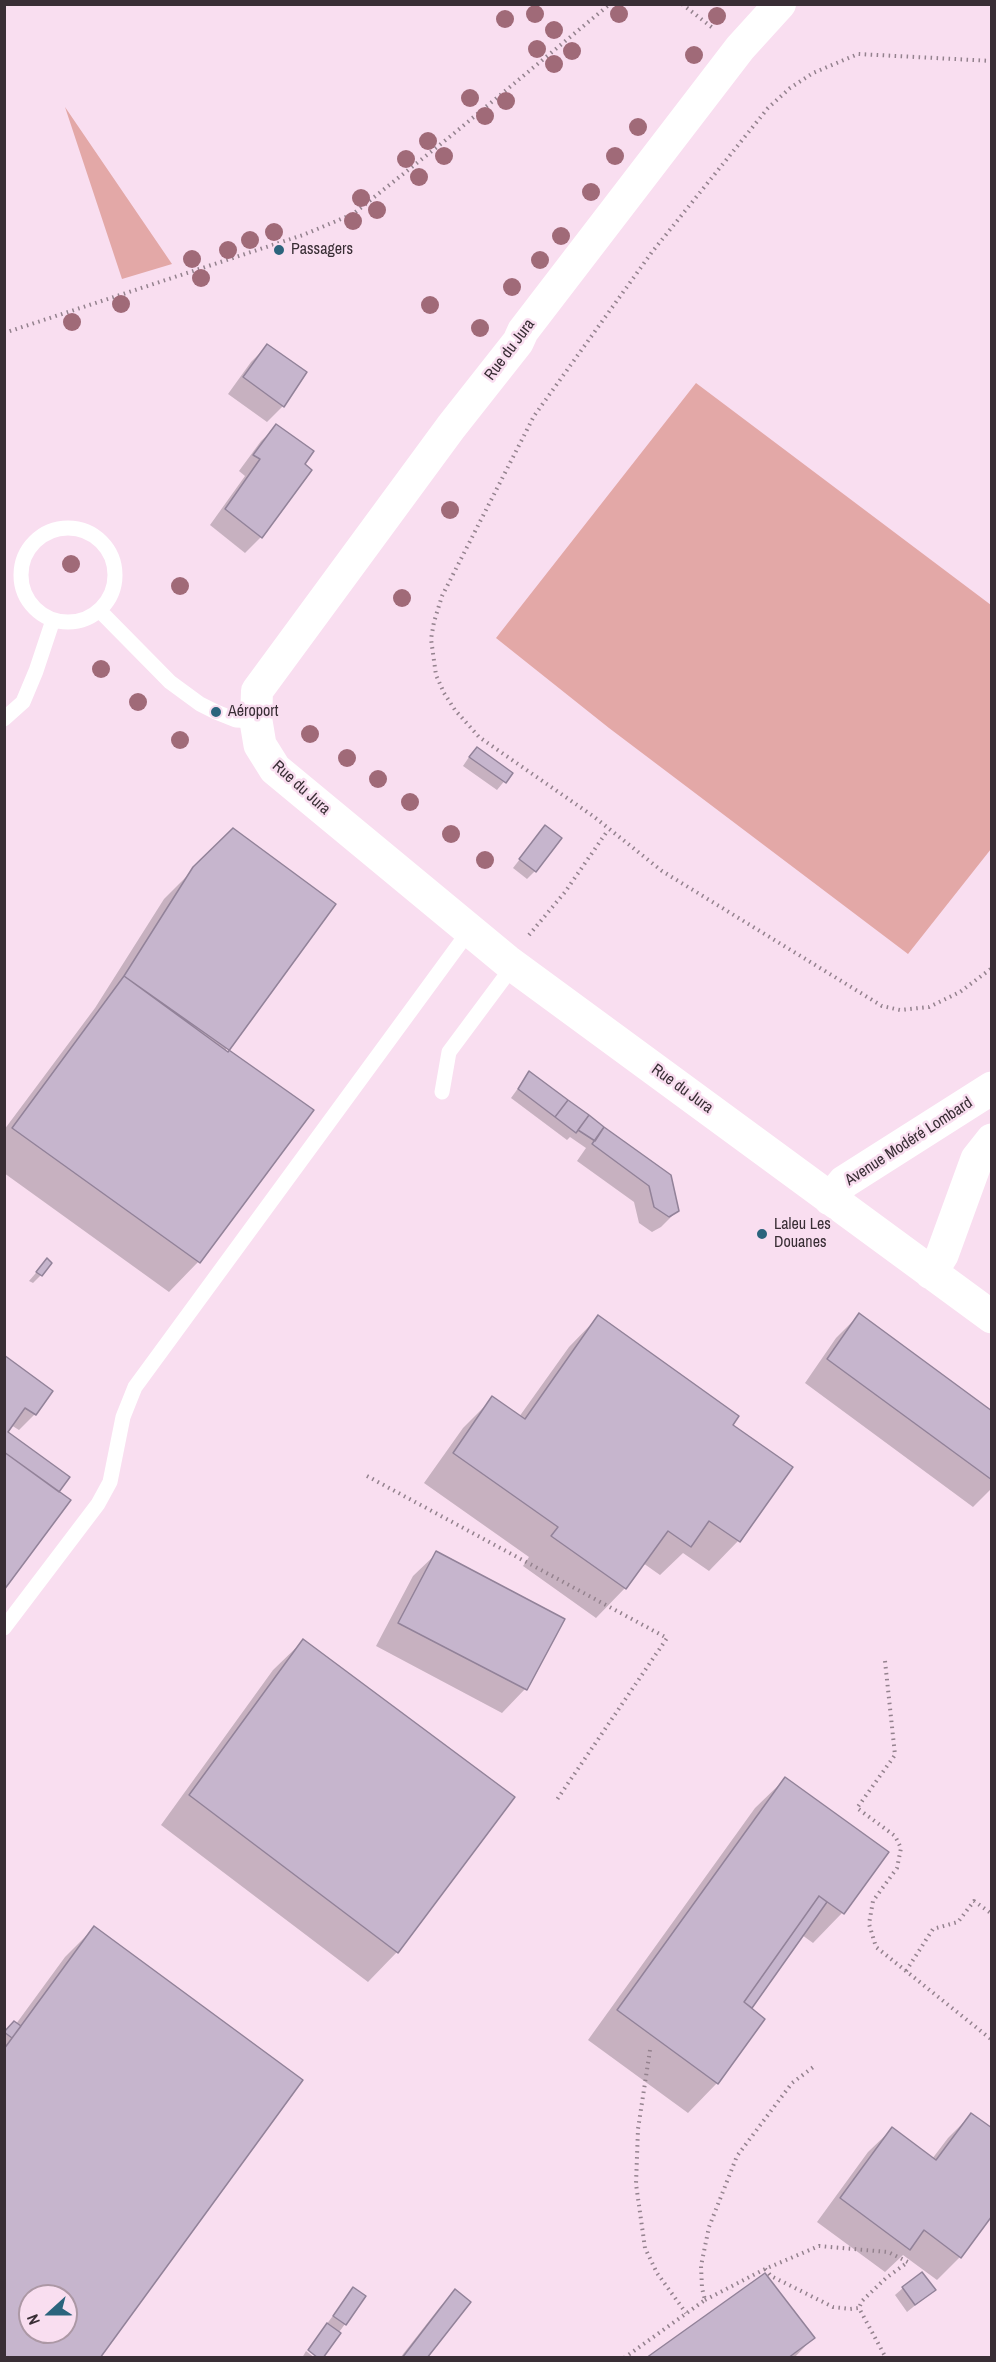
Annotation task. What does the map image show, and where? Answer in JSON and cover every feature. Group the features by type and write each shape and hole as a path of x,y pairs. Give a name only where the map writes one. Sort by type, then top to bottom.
{"street":[{"name":"Rue du Jura","path":"780,4 728,64 523,331 518,342 456,419 256,691 255,721 260,744 275,769 469,931 510,964 992,1317"},
{"name":"Avenue Modéré Lombard","path":"830,1199 844,1182 992,1088"},
{"path":"931,1273 942,1254 977,1159 992,1140"}],"lane":[{"path":"68,527 84,530 98,538 109,550 115,566 115,582 110,598 100,611 90,617 69,622 52,620 38,612 27,599 21,584 21,567 26,552 37,538 51,530 68,527"},
{"path":"100,611 170,682 200,704 236,720 255,721"},
{"path":"4,719 23,702 36,671 52,620"},
{"path":"4,1628 98,1504 110,1482 123,1417 135,1387 469,931"},
{"path":"442,1092 449,1052 510,964"}],"path":[{"path":"4,333 270,246 353,214 610,4"},
{"path":"992,61 858,54 813,73 790,87 768,108 652,252 539,408 442,596 431,639 435,675 454,710 478,737 593,816 608,830 670,876 882,1006 900,1010 929,1007 960,992 992,968"},
{"path":"510,964 565,892 608,830"},
{"path":"367,1476 668,1638 556,1801"},
{"path":"885,1661 895,1755 857,1808 895,1836 901,1848 897,1868 873,1901 869,1924 876,1947 992,2040"},
{"path":"906,1971 933,1929 958,1922 974,1901 992,1914"},
{"path":"650,2050 638,2129 636,2184 640,2216 645,2248 657,2273 686,2313"},
{"path":"705,2300 701,2266 709,2227 737,2156 792,2083 816,2065"},
{"path":"624,2358 705,2300 765,2269 819,2246 888,2252 908,2262 886,2278 862,2301 859,2308"},
{"path":"765,2269 771,2276 832,2307 859,2308"},
{"path":"859,2308 886,2358"}],"shaded area":[{"path":"65,107 172,264 122,279"},
{"path":"696,383 991,605 991,849 908,954 609,728 496,638"}],"building":[{"path":"267,344 307,372 284,407 243,377"},
{"path":"276,424 314,451 305,464 312,470 262,538 225,509 260,459 253,455"},
{"path":"477,747 513,773 506,783 469,757"},
{"path":"545,825 562,838 536,872 519,859"},
{"path":"233,828 336,904 228,1052 124,976 193,867"},
{"path":"124,976 314,1110 200,1263 12,1128"},
{"path":"529,1071 568,1100 555,1117 518,1089"},
{"path":"568,1100 589,1115 576,1133 555,1117"},
{"path":"589,1115 604,1127 595,1141 578,1130"},
{"path":"604,1127 671,1175 679,1211 669,1217 654,1207 649,1186 592,1144"},
{"path":"47,1258 52,1263 42,1276 36,1272"},
{"path":"859,1313 992,1411 992,1480 827,1359"},
{"path":"598,1315 739,1416 733,1425 793,1467 740,1542 709,1521 691,1547 668,1531 626,1589 551,1536 558,1527 453,1453 492,1396 525,1419"},
{"path":"4,1355 53,1391 36,1415 25,1408 8,1432 70,1477 59,1492 4,1452"},
{"path":"4,1452 71,1500 4,1590"},
{"path":"436,1551 565,1619 527,1690 398,1623"},
{"path":"303,1639 515,1797 398,1953 189,1795"},
{"path":"785,1777 889,1852 844,1914 819,1896 744,2002 765,2019 718,2084 617,2010"},
{"path":"819,1896 827,1902 752,2008 744,2002"},
{"path":"94,1926 303,2080 100,2358 4,2358 4,2049"},
{"path":"14,2021 21,2026 12,2038 4,2032"},
{"path":"971,2113 992,2128 992,2216 961,2258 924,2230 910,2250 840,2198 892,2127 936,2160"},
{"path":"922,2272 936,2290 915,2305 902,2287"},
{"path":"765,2273 815,2338 788,2358 646,2358"},
{"path":"353,2287 366,2296 346,2325 333,2316"},
{"path":"455,2289 471,2302 427,2358 402,2358"},
{"path":"327,2323 341,2333 323,2358 318,2358 308,2350"}],"place":[{"name":"Passagers","path":"279,250"},
{"name":"Aéroport","path":"216,712"},
{"name":"Laleu Les Douanes","path":"762,1234"}]}
